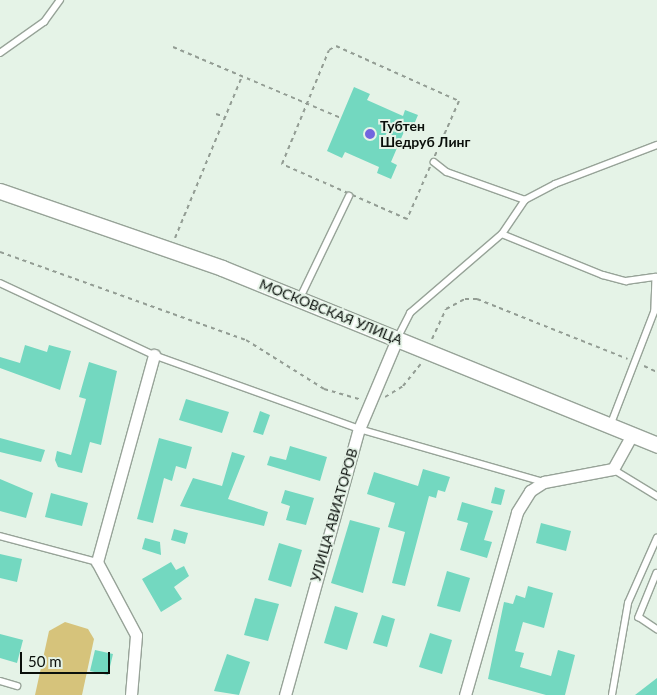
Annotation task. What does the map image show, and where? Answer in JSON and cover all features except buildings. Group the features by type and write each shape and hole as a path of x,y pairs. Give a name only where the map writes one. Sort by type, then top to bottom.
{"main road":[{"name":"МОСКОВСКАЯ УЛИЦА","path":"0,191 170,249 657,445"}],"street":[{"name":"УЛИЦА АВИАТОРОВ","path":"286,695 359,429 375,398 397,339"},
{"path":"131,695 137,651 134,628 97,562 154,355"},
{"path":"465,695 517,512 530,491 544,482 613,469 632,435"}],"lane":[{"path":"0,53 44,22 60,0"},
{"path":"397,339 410,312 502,234 525,200 555,184 657,145"},
{"path":"434,162 447,172 525,200"},
{"path":"299,300 348,196"},
{"path":"502,234 603,275 626,281 657,276 655,312 610,426"},
{"path":"0,283 154,355 359,429 544,482"},
{"path":"613,469 657,496"},
{"path":"0,536 97,562"},
{"path":"612,695 628,603 657,538"},
{"path":"657,573 639,617 657,629"},
{"path":"0,681 16,686"}],"path":[{"path":"336,46 456,97 459,106 434,162 407,219 348,196 282,164 329,50 336,46"},
{"path":"173,48 341,118"},
{"path":"170,249 242,76"},
{"path":"216,114 225,117"},
{"path":"0,252 246,340 334,393 375,398 403,386 423,362"},
{"path":"432,339 446,310 461,301 478,299 657,372"}],"shaded area":[{"path":"65,622 88,629 94,639 82,695 35,695 49,631"}],"place":[{"name":"Тубтен Шедруб Линг","path":"370,134"}]}
